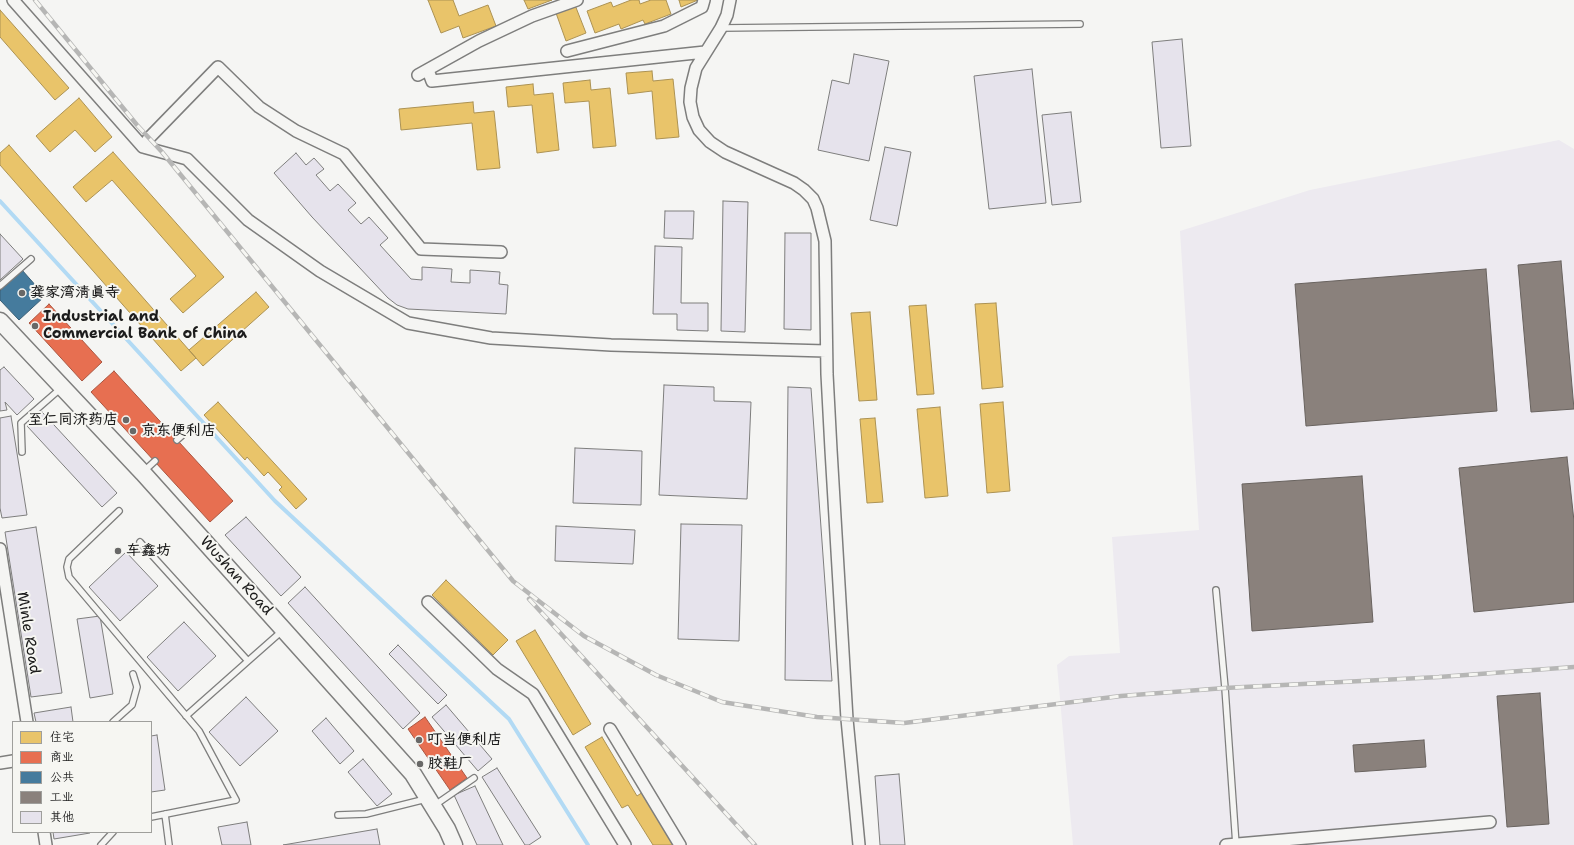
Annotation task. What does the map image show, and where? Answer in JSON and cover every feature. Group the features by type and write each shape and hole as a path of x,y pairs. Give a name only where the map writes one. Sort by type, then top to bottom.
{"main road":[{"name":"Wushan Road","path":"0,321 142,473 413,774 454,845"}],"street":[{"path":"13,0 143,147 187,159 248,220 320,271 408,323 490,338 611,345 826,350"},
{"path":"577,0 532,16 480,41 423,72 432,82 705,52"},
{"path":"567,51 664,26 702,7 704,0"},
{"path":"730,0 727,15 721,28 696,68 691,88 690,102 693,117 699,130 710,142 725,152 794,183 804,190 813,199 817,208 825,241 826,350 847,719 859,845"},
{"path":"143,147 149,138 218,67 259,106 283,123 296,131 344,154 422,249 501,252"},
{"name":"Minle Road","path":"0,549 27,721"},
{"path":"428,602 497,669 533,694 625,845"},
{"path":"610,729 680,845"},
{"path":"0,763 12,761"},
{"path":"1232,845 1490,822"},
{"path":"44,833 46,845"}],"lane":[{"path":"721,28 1080,24"},
{"path":"0,286 31,259"},
{"path":"22,452 21,423 62,387"},
{"path":"178,440 187,431"},
{"path":"142,473 155,461"},
{"path":"119,512 69,559 68,572 73,582 199,731 236,800 152,817"},
{"path":"140,542 248,661"},
{"path":"1216,590 1225,688 1232,845"},
{"path":"186,716 284,629"},
{"path":"114,721 132,704 136,687 133,674"},
{"path":"338,815 366,814 430,802 474,778"},
{"path":"164,814 169,845"},
{"path":"101,845 112,833"}],"shaded area":[{"path":"1559,140 1574,149 1574,845 1073,845 1057,665 1069,656 1120,653 1112,537 1199,530 1180,231 1310,190"}],"building: 住宅":[{"path":"428,0 453,0 459,16 488,5 496,26 463,38 459,26 441,33"},
{"path":"524,0 552,0 528,9"},
{"path":"631,0 639,0 640,4 651,0 666,0 671,14 645,24 643,20 621,29 619,24 595,33 587,11 611,2 613,7"},
{"path":"679,0 698,0 681,7"},
{"path":"575,5 586,33 566,41 556,13"},
{"path":"0,10 69,88 55,100 0,37"},
{"path":"652,71 653,81 673,79 679,137 656,139 652,91 628,94 626,73"},
{"path":"590,80 591,90 610,88 616,146 593,148 589,101 565,103 563,83"},
{"path":"533,84 534,95 553,93 559,150 537,153 532,105 508,107 506,87"},
{"path":"79,98 112,137 95,152 75,130 50,152 36,136"},
{"path":"473,102 474,113 494,111 500,168 477,170 472,123 401,130 399,109"},
{"path":"9,145 196,358 181,371 0,165 0,153"},
{"path":"113,152 224,277 183,313 170,299 196,276 112,180 86,202 73,187"},
{"path":"256,292 269,307 203,366 189,350"},
{"path":"996,303 1003,387 982,389 975,304"},
{"path":"926,305 934,394 917,395 909,306"},
{"path":"870,312 877,400 859,401 851,313"},
{"path":"218,402 307,499 296,509 279,490 282,487 268,472 264,476 247,457 245,460 204,415"},
{"path":"1003,402 1010,491 987,493 980,404"},
{"path":"940,407 948,496 925,498 917,409"},
{"path":"875,418 883,502 867,503 860,419"},
{"path":"446,580 508,640 493,655 432,595"},
{"path":"535,630 591,724 573,735 516,641"},
{"path":"602,737 637,796 643,792 674,845 653,845 628,805 622,808 585,747"}],"building: 商业":[{"path":"49,304 102,362 82,381 29,323"},
{"path":"114,371 233,501 210,522 91,392"},
{"path":"425,717 467,778 450,790 408,729"}],"building: 公共":[{"name":"龚家湾清真寺","path":"22,270 45,296 19,320 0,300 0,291"}],"building: 工业":[{"path":"1561,261 1574,409 1531,412 1518,265"},
{"path":"1486,269 1497,411 1306,426 1295,284"},
{"path":"1567,457 1574,521 1574,602 1474,612 1459,468"},
{"path":"1362,476 1373,622 1252,631 1242,484"},
{"path":"1540,693 1549,824 1507,827 1497,696"},
{"path":"1424,740 1426,767 1355,772 1353,745"}],"building: 其他":[{"path":"1182,39 1191,146 1161,148 1152,42"},
{"path":"854,54 889,61 869,161 818,150 832,80 849,84"},
{"path":"1032,69 1046,203 989,209 974,76"},
{"path":"1071,112 1081,202 1052,205 1042,115"},
{"path":"885,147 911,152 897,226 870,220"},
{"path":"296,153 306,165 314,158 324,169 316,175 330,191 338,184 356,203 348,210 361,224 369,217 388,238 380,245 411,279 422,280 422,267 452,269 451,282 470,283 470,270 500,272 499,284 508,285 506,314 408,309 397,305 388,298 312,217 274,173"},
{"path":"723,201 748,202 745,332 721,331"},
{"path":"665,211 694,211 693,239 664,238"},
{"path":"785,233 811,233 811,330 784,329"},
{"path":"0,234 23,259 0,280"},
{"path":"655,246 682,247 681,303 708,303 708,331 677,330 677,314 653,314"},
{"path":"4,367 34,399 17,415 5,402 7,410 0,411 0,370"},
{"path":"664,385 714,387 714,401 751,402 747,499 659,495"},
{"path":"788,387 811,388 832,681 785,680"},
{"path":"42,412 117,493 102,507 27,426"},
{"path":"11,416 27,515 2,518 0,508 0,418"},
{"path":"575,448 642,451 641,505 573,503"},
{"path":"246,517 301,577 281,596 225,535"},
{"path":"681,524 742,525 739,641 678,639"},
{"path":"556,526 635,530 633,564 555,561"},
{"path":"36,527 62,693 31,697 5,532"},
{"path":"126,552 158,586 120,621 89,587"},
{"path":"305,587 420,713 403,729 288,603"},
{"path":"100,616 113,694 90,698 77,619"},
{"path":"184,622 216,656 178,691 147,657"},
{"path":"398,645 447,695 438,704 389,654"},
{"path":"246,697 278,731 240,766 209,732"},
{"path":"446,705 492,759 478,771 432,717"},
{"path":"71,707 73,721 36,721 34,713"},
{"path":"326,718 354,751 340,764 312,731"},
{"path":"157,735 165,790 152,792 152,736"},
{"path":"363,759 392,794 377,806 348,772"},
{"path":"497,768 541,837 529,845 525,845 482,777"},
{"path":"899,774 905,845 880,845 875,776"},
{"path":"475,786 503,845 477,845 454,795"},
{"path":"247,822 251,845 222,845 218,827"},
{"path":"377,829 380,845 283,845"},
{"path":"53,833 90,833 54,839"}],"waterway":[{"path":"0,201 275,501 509,719 588,845"}],"railway":[{"path":"35,0 137,125 162,152 513,581 584,636 656,675 722,702 817,717 904,723 1121,696 1225,688 1439,677 1574,667"},
{"path":"529,599 755,845"}],"place":[{"name":"龚家湾清真寺","path":"22,293"},
{"name":"Industrial and Commercial Bank of China","path":"35,326"},
{"name":"至仁同济药店","path":"126,420"},
{"name":"京东便利店","path":"133,431"},
{"name":"车鑫坊","path":"118,551"},
{"name":"叮当便利店","path":"419,740"},
{"name":"胶鞋厂","path":"420,764"}]}
